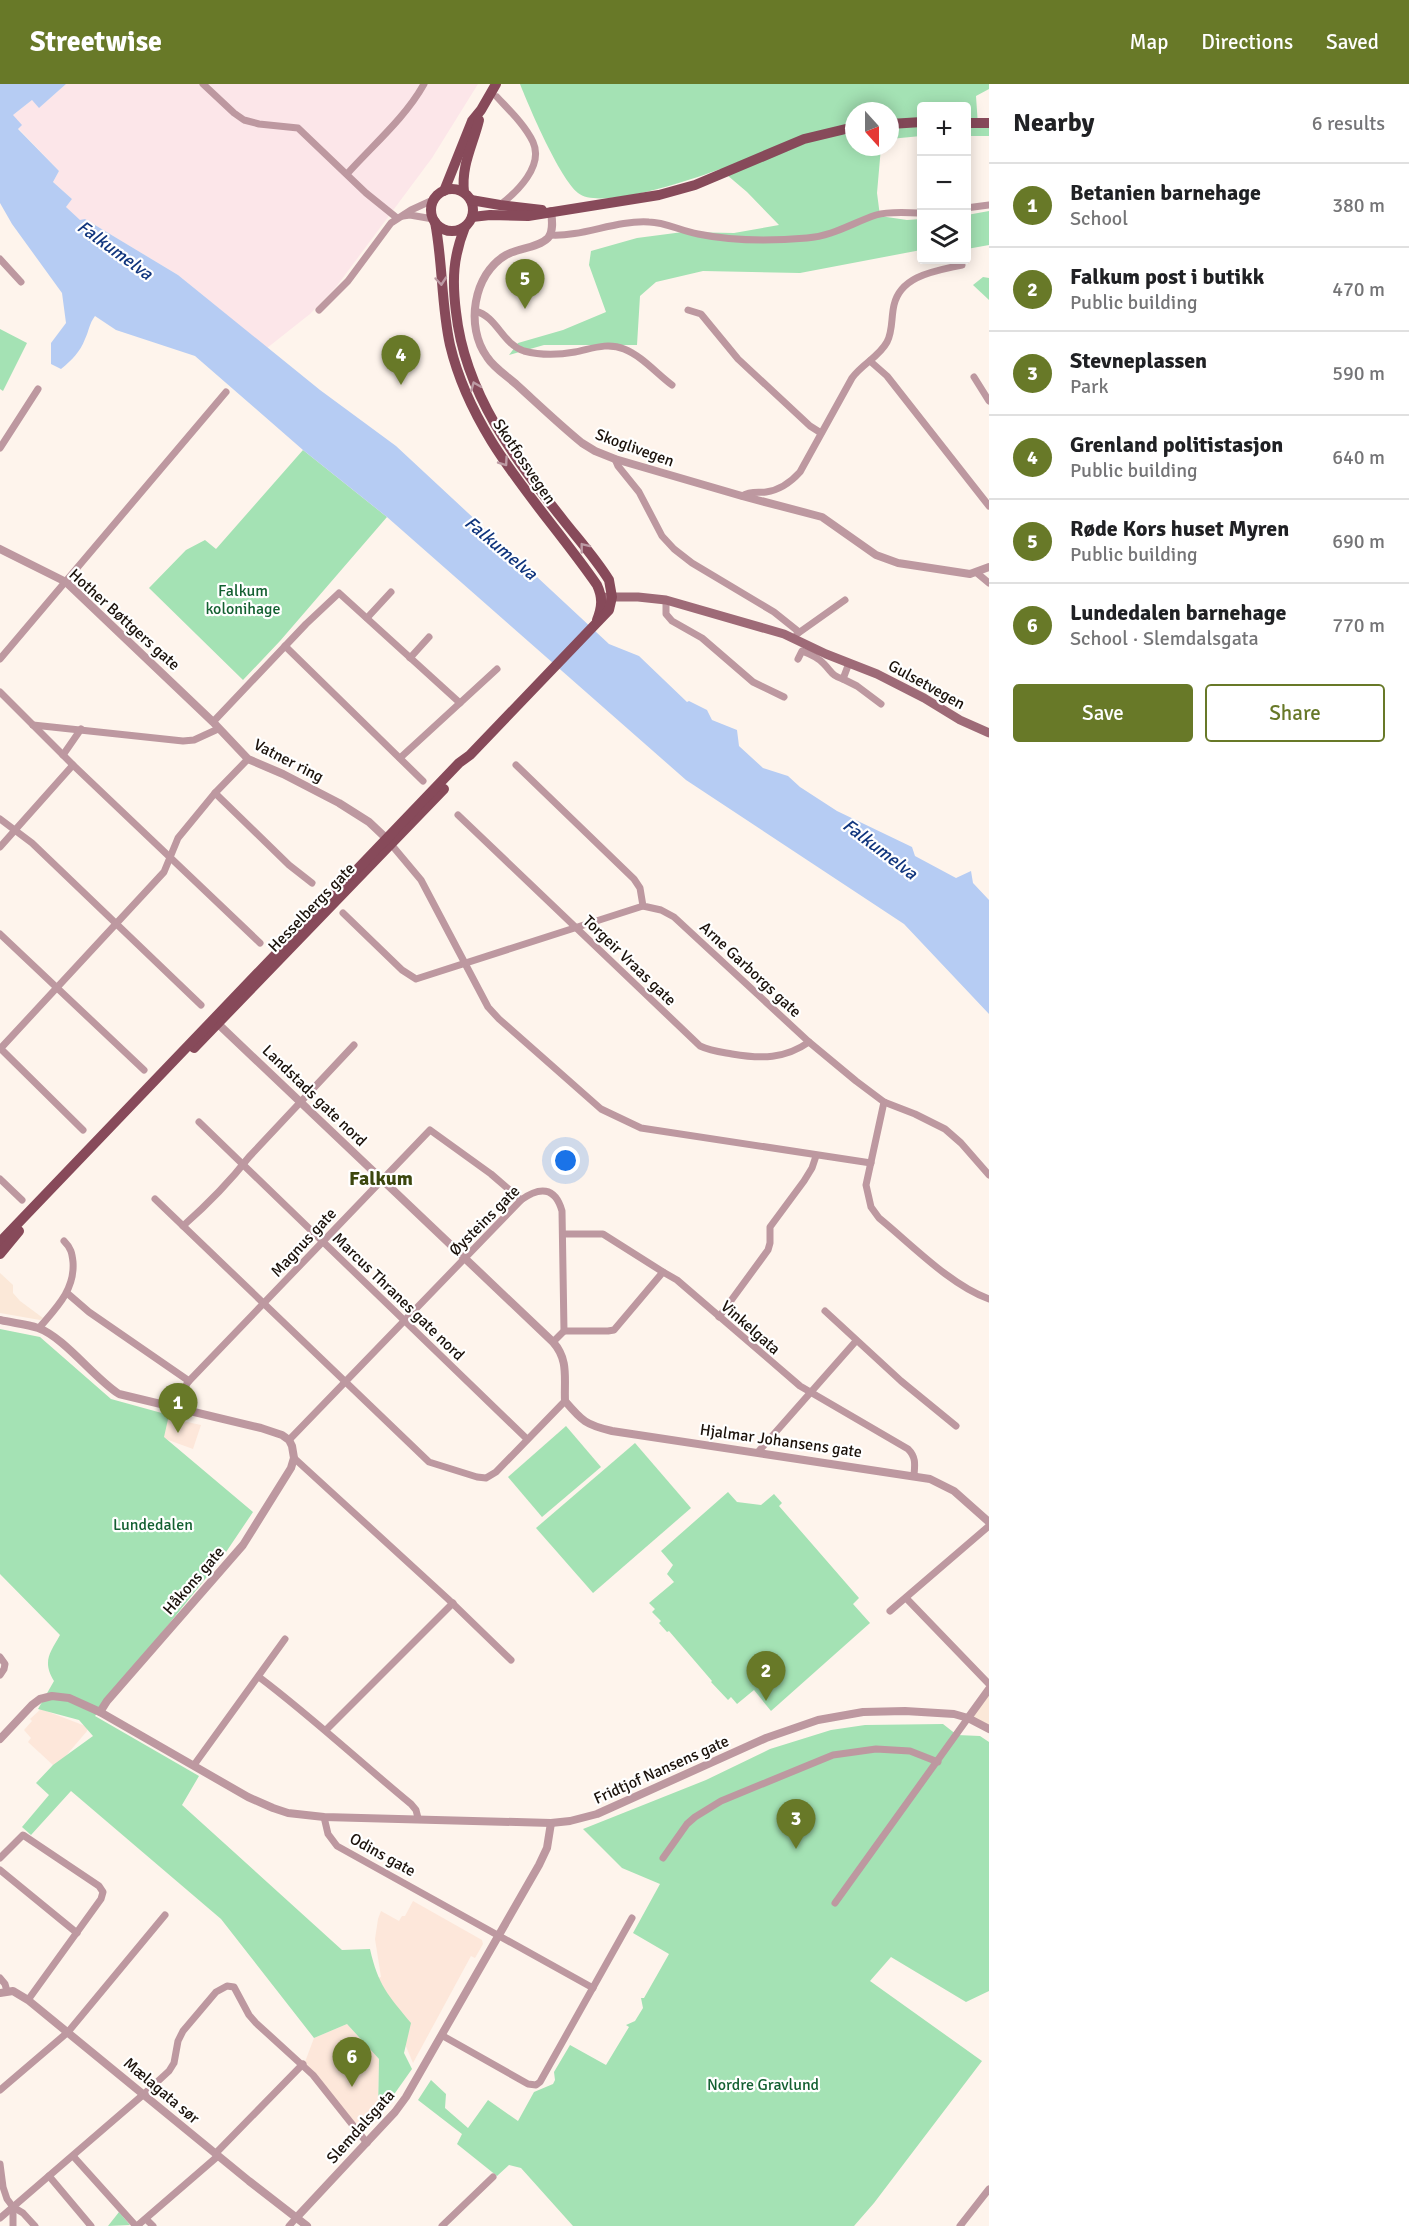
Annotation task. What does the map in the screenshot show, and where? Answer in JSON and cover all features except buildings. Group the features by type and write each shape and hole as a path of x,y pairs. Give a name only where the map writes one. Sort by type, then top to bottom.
{"main road":[{"path":"469,222 474,208 467,196 463,172 481,111 496,84"},
{"path":"444,191 465,136 472,121 481,111"},
{"path":"899,123 917,122"},
{"path":"971,123 989,123"},
{"path":"551,211 500,205 467,196 454,189 444,191 435,198 432,208 434,221 449,231 490,215 528,216 639,199 677,191 716,177 804,139 845,129"},
{"name":"Skotfossvegen","path":"434,221 446,324 457,367 470,400 497,452 607,597 612,589 606,575 505,442 476,388 462,350 454,295 454,261 469,222"},
{"name":"Gulsetvegen","path":"607,597 666,600 797,635 849,663 885,677 960,720 989,733"},
{"name":"Hesselbergs gate","path":"0,1254 49,1192 389,842 459,763 470,755 603,618 609,610 607,597"},
{"name":"Hesselbergs gate","path":"0,1242 49,1192"}],"street":[{"path":"203,84 244,120 298,128 398,218"},
{"path":"347,174 402,115 424,84"},
{"path":"497,96 529,135 536,152 534,163 523,183 500,205"},
{"path":"319,310 348,281 398,218 435,198"},
{"path":"971,207 989,205"},
{"path":"551,211 550,235 566,236 644,221 707,236 796,239 830,234 885,213 917,213"},
{"path":"398,218 410,215 434,221"},
{"name":"Skoglivegen","path":"550,235 541,243 516,250 495,262 486,273 479,287 475,311 480,344 490,362 582,443 615,459 822,517 867,550 886,560 924,568 977,573"},
{"path":"0,259 21,282"},
{"path":"742,496 776,489 789,482 806,464 852,378 883,348 889,337 896,298 903,287 922,275 962,265"},
{"path":"688,310 701,314 738,359 810,426 821,433"},
{"path":"475,311 489,318 508,341 524,351 572,352 600,346 623,348 672,385"},
{"path":"870,361 891,382 989,506"},
{"path":"974,377 989,401"},
{"path":"0,448 38,388"},
{"path":"0,659 226,392"},
{"path":"615,459 639,492 662,536 674,549 692,563 774,612 797,635 845,600"},
{"name":"Hother Bøttgers gate","path":"0,549 66,582 216,725"},
{"path":"989,567 977,573 989,583"},
{"path":"367,618 391,592"},
{"path":"33,724 183,741 194,740 216,725 285,646 339,593 460,703"},
{"path":"666,600 666,614 672,621 702,638 753,682 784,697"},
{"path":"412,660 429,638"},
{"path":"285,646 423,781"},
{"path":"798,659 802,651 809,653 824,664 831,674 857,686 880,704"},
{"path":"843,679 849,663"},
{"path":"400,758 497,669"},
{"path":"0,692 73,765 260,942"},
{"name":"Vatner ring","path":"216,725 248,759 339,803 369,822 389,842"},
{"path":"63,755 81,729"},
{"path":"83,1130 0,1049 164,872 178,838 215,793 248,759"},
{"path":"0,847 73,765"},
{"path":"343,913 410,977 416,979 643,906 640,888 634,879 516,765"},
{"path":"215,793 289,865 312,883"},
{"name":"Torgeir Vraas gate","path":"458,815 700,1046 712,1051 766,1058 786,1054 809,1042"},
{"path":"0,819 16,829 201,1005"},
{"path":"389,842 421,880 483,999 499,1019 601,1109 641,1128 870,1163"},
{"name":"Arne Garborgs gate","path":"643,906 662,910 674,917 809,1042 884,1102 945,1129 961,1143 989,1175"},
{"path":"0,934 144,1071"},
{"name":"Landstads gate nord","path":"216,1021 553,1342"},
{"path":"183,1226 208,1205 354,1045"},
{"path":"884,1102 866,1185 871,1208 879,1218 946,1274 989,1299"},
{"name":"Marcus Thranes gate nord","path":"199,1122 527,1439"},
{"name":"Magnus gate","path":"170,1407 189,1382 430,1130 492,1174 521,1200"},
{"path":"719,1317 768,1250 770,1227 813,1168 816,1156"},
{"path":"0,1179 22,1200"},
{"name":"Øysteins gate","path":"289,1440 521,1200 536,1191 554,1195 562,1211 564,1331"},
{"path":"155,1199 429,1462 477,1478 486,1478 496,1472 565,1401 564,1360 561,1351 553,1342 564,1331 608,1332 614,1330 663,1272"},
{"name":"Vinkelgata","path":"563,1234 603,1234 677,1280 800,1386 908,1449 913,1455 914,1475"},
{"path":"39,1328 67,1293 74,1273 71,1250 64,1241"},
{"path":"67,1293 89,1312 189,1382"},
{"path":"825,1311 856,1341 956,1426"},
{"path":"0,1320 39,1328 63,1345 108,1387 119,1394 282,1435 289,1440 294,1458 453,1603 511,1660"},
{"path":"758,1452 856,1341"},
{"name":"Hjalmar Johansens gate","path":"565,1401 582,1420 591,1426 612,1431 914,1475 941,1483 954,1491 989,1524"},
{"name":"Håkons gate","path":"100,1712 107,1701 243,1545 291,1468 294,1458"},
{"path":"890,1611 989,1524"},
{"path":"906,1598 989,1684"},
{"path":"326,1730 453,1603"},
{"path":"194,1765 285,1639"},
{"path":"0,1657 5,1664 0,1675"},
{"path":"259,1677 326,1730 354,1757 411,1804 418,1818"},
{"path":"835,1903 989,1689"},
{"path":"0,1739 32,1705 40,1700 52,1696 69,1698 100,1712 273,1808 288,1813 324,1817"},
{"name":"Fridtjof Nansens gate","path":"324,1817 570,1821 597,1814 766,1738 818,1720 863,1712 905,1711 954,1714 968,1718 989,1729"},
{"path":"663,1858 687,1824 695,1817 721,1802 833,1755 876,1749 910,1751 938,1762"},
{"name":"Odins gate","path":"324,1817 328,1834 337,1846 593,1988"},
{"name":"Slemdalsgata","path":"288,2226 367,2143 406,2097 443,2036 547,1848 551,1822"},
{"path":"0,1858 23,1835 99,1886 103,1892 101,1899 28,2000"},
{"path":"0,1870 77,1933"},
{"path":"0,2090 68,2032 165,1915"},
{"path":"443,2036 528,2084 536,2085 544,2076 632,1918"},
{"name":"Mælagata sør","path":"0,1978 5,1984 3,1992 17,1993 28,2000 307,2226"},
{"path":"0,2218 169,2071 174,2063 178,2041 193,2018 216,1992 231,1986 237,1990 249,2015 303,2064 367,2143"},
{"path":"73,2156 136,2226 217,2155 303,2064"},
{"path":"0,2164 7,2199 34,2226"},
{"path":"49,2176 91,2226"},
{"path":"442,2226 493,2177"},
{"path":"960,2226 989,2189"},
{"path":"13,2207 13,2226"},
{"path":"146,2219 153,2226"}],"shaded area":[{"path":"66,84 478,84 432,158 336,287 310,314 267,348 178,275 85,219 80,221 66,207 72,199 53,182 59,171 18,128 13,115 32,100 40,107"},
{"path":"0,1273 13,1285 13,1293 20,1301 43,1318 40,1320 0,1313"},
{"path":"160,1416 201,1425 193,1449 160,1437"},
{"path":"989,1689 989,1732 968,1718"},
{"path":"41,1709 88,1727 64,1758 66,1777 28,1742 31,1738 24,1730 32,1721 30,1719"},
{"path":"413,1901 482,1940 483,1944 475,1958 471,1956 413,2063 380,1985 378,1978 381,1977 375,1939 381,1911 399,1921 402,1916 405,1916"},
{"path":"347,2024 379,2059 378,2112 365,2130 359,2130 305,2062 314,2038"}],"green space":[{"path":"520,84 989,84 989,89 976,96 978,126 989,128 989,136 971,136 971,102 917,102 917,136 899,138 899,102 845,102 845,156 880,156 877,193 880,216 917,219 917,251 800,273 703,271 656,282 640,296 637,345 544,345 509,355 518,343 563,330 606,312 589,265 591,251 637,238 683,232 734,233 779,225 747,192 720,169 690,180 626,196 589,198 578,193 570,185 538,125"},
{"path":"989,211 989,245 971,248 971,214"},
{"path":"983,277 989,278 989,300 973,285"},
{"path":"0,329 27,343 3,391 0,389"},
{"name":"Falkum kolonihage","path":"303,450 387,517 280,641 243,680 149,588 186,550 205,540 216,549"},
{"name":"Lundedalen","path":"0,1329 40,1337 111,1399 169,1415 164,1437 253,1512 222,1558 95,1716 199,1776 182,1805 342,1950 370,1949 380,1981 411,2023 404,2053 412,2069 383,2110 378,2112 379,2059 347,2024 314,2038 221,1919 71,1791 31,1835 22,1827 49,1795 36,1783 53,1765 93,1736 79,1720 38,1709 54,1681 48,1668 48,1662 60,1635 0,1574"},
{"path":"566,1426 601,1467 542,1517 508,1477"},
{"path":"635,1443 691,1508 593,1593 536,1528"},
{"path":"728,1492 737,1502 761,1505 774,1494 782,1503 779,1506 859,1598 853,1604 870,1623 771,1711 754,1690 737,1704 731,1697 728,1700 669,1631 667,1632 659,1623 661,1621 652,1612 655,1609 649,1603 674,1582 667,1574 673,1565 661,1551"},
{"name":"Nordre Gravlund","path":"943,1724 957,1735 980,1736 989,1742 989,1991 966,2002 891,1957 870,1981 982,2061 854,2226 573,2226 521,2168 509,2165 497,2176 457,2144 462,2134 418,2100 431,2080 446,2094 445,2108 468,2128 488,2100 518,2121 534,2092 553,2084 554,2072 570,2045 606,2065 629,2027 626,2025 635,2021 643,2008 641,1998 644,1998 669,1954 633,1933 660,1884 622,1868 583,1829 706,1780 770,1749 831,1730 865,1725"},
{"path":"119,2212 130,2225 108,2226"}],"water":[{"name":"Falkumelva","path":"0,84 66,84 39,108 32,100 13,115 22,125 18,129 59,171 53,182 72,199 66,207 80,220 85,219 178,275 320,390 396,446 609,644 639,656 687,702 707,710 712,720 737,730 739,746 763,768 788,776 800,787 837,811 912,847 915,856 956,878 971,871 973,883 989,900 989,1014 904,924 686,780 387,517 303,450 195,356 116,330 95,316 83,344 72,359 61,369 51,364 51,343 66,323 62,293 12,224 0,203"}],"place":[{"name":"Røde Kors huset Myren","path":"525,309"},
{"name":"Grenland politistasjon","path":"401,385"},
{"name":"Betanien barnehage","path":"178,1433"},
{"name":"Falkum post i butikk","path":"766,1701"},
{"name":"Stevneplassen","path":"796,1849"},
{"name":"Lundedalen barnehage","path":"352,2087"}],"district":[{"name":"Falkum","path":"381,1178"}]}
